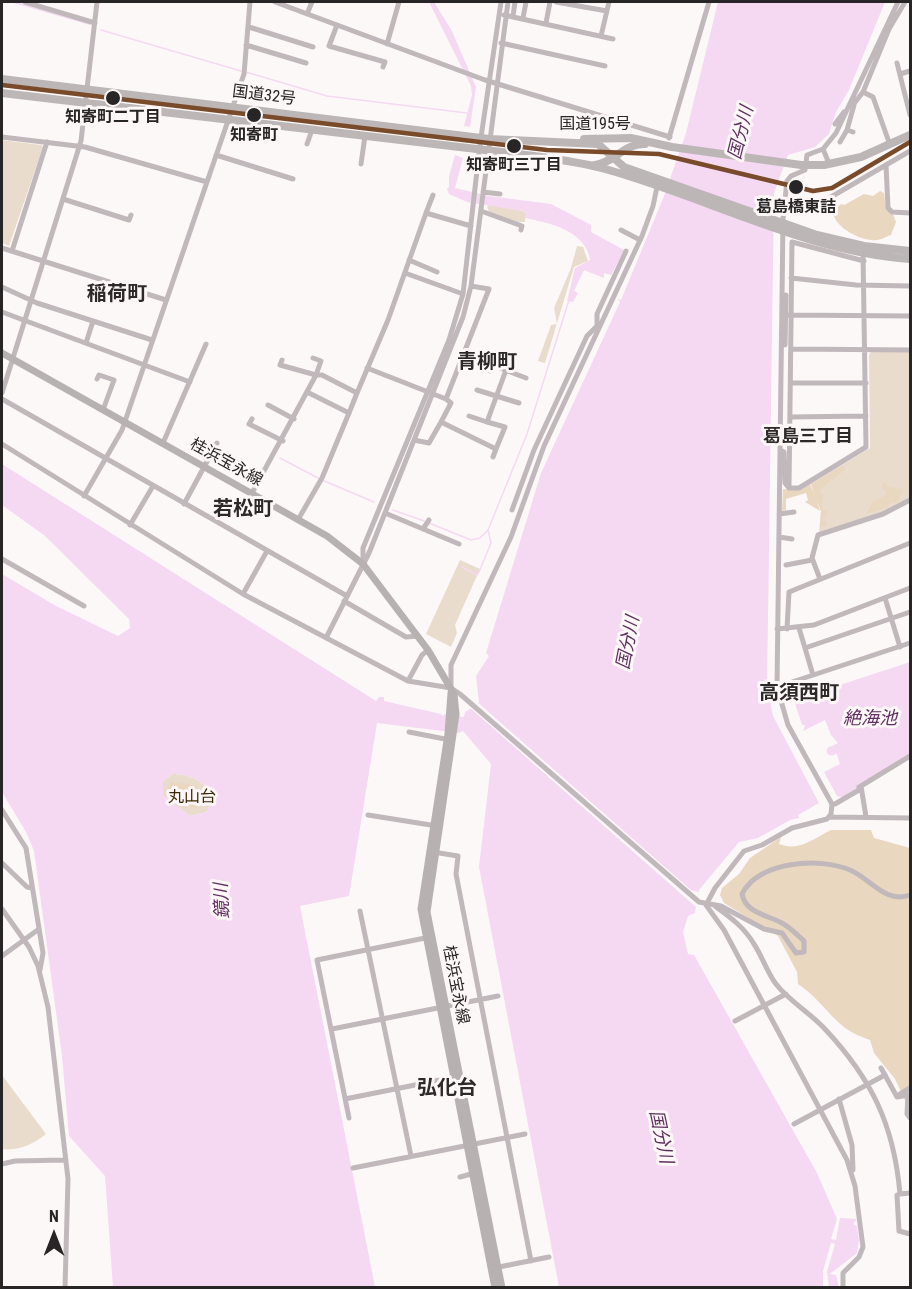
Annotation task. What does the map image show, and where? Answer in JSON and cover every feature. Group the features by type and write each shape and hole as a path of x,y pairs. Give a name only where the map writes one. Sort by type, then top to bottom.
{"highway":[{"name":"国道32号","path":"2,80 523,141"},
{"name":"国道32号","path":"2,93 538,157 591,165 660,185"},
{"name":"国道195号","path":"523,141 617,138 806,165 850,161 910,135"},
{"path":"523,141 598,144 624,167 660,185 782,226 863,257 910,259"},
{"name":"国道195号","path":"591,165 614,158 633,145 669,147"},
{"path":"782,226 833,240 910,251"}],"main road":[{"name":"桂浜宝永線","path":"2,353 299,518 363,564 428,650 451,688 453,714 432,852 427,903 429,938 495,1268 502,1287"},
{"name":"桂浜宝永線","path":"495,1268 495,1287"}],"street":[{"path":"25,2 39,4 95,22"},
{"path":"2,393 80,146 89,89 97,2"},
{"path":"84,496 125,422 245,71 249,2"},
{"path":"275,2 493,83 670,136"},
{"path":"307,14 312,2"},
{"path":"387,44 399,2"},
{"path":"501,2 506,15"},
{"path":"363,564 363,548 458,333 471,286 483,193 485,138 499,43 508,2"},
{"path":"506,15 515,2"},
{"path":"523,18 526,2"},
{"path":"546,23 550,2"},
{"path":"556,2 607,11"},
{"path":"601,36 609,2"},
{"path":"669,147 670,136 709,2"},
{"path":"830,817 832,804 788,724 777,687 784,198 788,178 802,173 807,155 823,149 837,133 897,2"},
{"path":"836,124 863,92 889,29 905,2"},
{"path":"506,15 613,39"},
{"path":"337,25 325,45 385,62 383,67"},
{"path":"249,27 313,47"},
{"path":"499,43 605,66"},
{"path":"246,45 306,63"},
{"path":"897,63 902,92 910,115"},
{"path":"900,74 910,71"},
{"path":"863,92 874,98 890,145"},
{"path":"840,142 850,131 852,103"},
{"path":"307,144 312,130"},
{"path":"361,164 365,136"},
{"path":"2,137 80,146 207,182"},
{"path":"12,251 47,142"},
{"path":"823,149 828,161"},
{"path":"326,638 363,564 385,513 453,331 463,294 475,192 484,151"},
{"path":"784,198 794,202 820,202 910,151"},
{"path":"216,155 293,179"},
{"path":"886,165 888,208 892,212 910,213"},
{"path":"451,688 451,665 511,537 543,446 640,240 660,185"},
{"path":"483,193 500,194"},
{"path":"299,518 321,479 368,369 433,195"},
{"path":"63,199 103,209 129,220 131,215"},
{"path":"481,210 522,226 521,230"},
{"path":"426,213 471,226"},
{"path":"621,230 640,240"},
{"path":"782,359 789,315 792,242 863,257 866,447 799,488 789,488"},
{"path":"2,248 166,300"},
{"path":"597,328 597,314 626,251"},
{"path":"410,260 437,272"},
{"path":"405,273 463,294"},
{"path":"791,278 864,285 910,286"},
{"path":"446,399 489,289 471,286"},
{"path":"783,286 786,289 791,349 789,488"},
{"path":"2,287 152,340"},
{"path":"2,312 190,382"},
{"path":"789,315 910,316"},
{"path":"86,343 93,321"},
{"path":"512,510 536,444 587,336 597,328"},
{"path":"163,443 206,344"},
{"path":"791,349 910,350"},
{"path":"252,493 309,393 321,361 313,358"},
{"path":"282,360 280,365 322,375 357,393"},
{"path":"490,371 492,365 526,378"},
{"path":"368,369 451,402 429,443 414,440"},
{"path":"487,422 506,370"},
{"path":"97,379 99,375 114,380 103,410"},
{"path":"791,383 866,383"},
{"path":"477,390 519,403"},
{"path":"309,393 349,413"},
{"path":"2,399 267,551 406,637 418,636"},
{"path":"268,405 294,418"},
{"path":"470,416 505,427 493,457"},
{"path":"790,417 866,416"},
{"path":"252,419 249,424 283,441"},
{"path":"441,422 496,449"},
{"path":"184,504 217,443"},
{"path":"2,444 243,594 408,681 451,688 471,701 699,902 721,906 764,929 784,934 799,954 806,950 804,941 779,921 756,912 743,900 742,894 751,880 778,866 832,864 851,870 890,897 900,898 910,895"},
{"path":"780,450 784,452 785,483 789,488"},
{"path":"130,525 153,486"},
{"path":"820,579 812,560 818,534 883,514 910,500"},
{"path":"779,514 794,512"},
{"path":"385,513 459,544"},
{"path":"423,529 429,520"},
{"path":"779,537 792,539"},
{"path":"787,629 789,592 910,543"},
{"path":"243,594 267,551"},
{"path":"2,559 84,606"},
{"path":"786,565 812,560"},
{"path":"777,629 799,628 910,588"},
{"path":"885,598 900,646"},
{"path":"805,648 910,612"},
{"path":"799,628 813,675"},
{"path":"777,687 910,643"},
{"path":"408,681 422,655 428,650"},
{"path":"409,732 450,737"},
{"path":"835,804 910,756"},
{"path":"861,786 866,817"},
{"path":"2,810 26,848 43,953 40,971"},
{"path":"368,815 436,826"},
{"path":"706,905 715,888 744,851 762,845 792,828 815,824 830,817 838,819 910,818"},
{"path":"898,827 899,819"},
{"path":"432,852 458,856 456,874 531,1261"},
{"path":"2,863 27,887 32,888"},
{"path":"706,905 724,930 853,1174"},
{"path":"714,906 737,922 753,942 776,983 822,1026 870,1085 887,1127 891,1149 896,1154 900,1194 897,1195 899,1231 910,1234"},
{"path":"2,909 25,939 40,971 48,1007 69,1203 65,1287"},
{"path":"360,911 411,1156"},
{"path":"724,930 737,922"},
{"path":"2,956 39,929"},
{"path":"349,1118 317,960 429,938"},
{"path":"735,1021 786,994"},
{"path":"332,1029 498,996"},
{"path":"880,1068 895,1095"},
{"path":"794,1124 885,1075"},
{"path":"345,1099 457,1077"},
{"path":"895,1095 910,1088"},
{"path":"895,1095 908,1095 907,1114 910,1118"},
{"path":"839,1099 852,1145 853,1174 863,1247 859,1257 843,1273 843,1287"},
{"path":"353,1168 525,1134"},
{"path":"2,1164 15,1161 66,1160"},
{"path":"460,1177 476,1173"},
{"path":"900,1194 910,1193"},
{"path":"495,1268 549,1257"}],"green space":[{"path":"2,140 43,147 9,246 2,243"},
{"path":"880,191 884,193 886,208 893,214 896,222 891,235 879,240 864,239 849,232 837,222 833,210 841,204 844,205 864,194 873,196"},
{"path":"487,206 523,211 526,214 525,222 517,222 489,212"},
{"path":"577,246 583,247 588,261 574,267 557,324 554,308 571,268"},
{"path":"557,324 545,363 538,361 551,325"},
{"path":"871,352 910,352 910,498 881,513 819,532 821,511 811,484 870,448 869,355"},
{"path":"843,465 845,470 819,490 824,496 821,505 824,510 829,510 824,518 827,526 820,527 821,511 817,499 820,511 805,502 808,500 806,493 786,499 786,510 782,511 783,489 800,490 810,484 814,494 811,484"},
{"path":"884,482 889,487 904,489 897,503 891,502 889,507 866,514 873,502 887,494 881,486"},
{"path":"460,560 480,569 455,625 457,633 451,647 426,634"},
{"name":"丸山台","path":"173,774 191,777 207,788 212,798 207,812 190,816 163,796 163,781"},
{"path":"171,782 198,786 200,799 197,809 182,803 167,789"},
{"path":"831,830 871,830 874,838 910,848 910,1111 895,1079 874,1053 870,1040 857,1035 839,1023 798,984 797,972 778,936 724,903 720,895 722,888 739,874 750,858 781,837 779,844 794,846 807,843"},
{"path":"2,1075 46,1134 20,1148 2,1149"}],"water":[{"path":"429,2 434,2 452,31 476,87 470,127 464,126 472,95 471,86"},
{"path":"718,2 885,2 849,90 836,112 829,134 815,147 788,155 774,193 767,686 773,716 819,803 798,815 799,818 790,820 758,838 739,842 699,890 695,913 688,916 683,932 688,954 694,955 817,1173 837,1219 831,1239 836,1240 840,1218 857,1219 853,1224 857,1226 859,1240 857,1253 830,1274 836,1275 839,1287 829,1287 827,1272 835,1244 831,1243 823,1271 823,1287 559,1287 479,867 491,764 463,731 459,733 377,723 349,896 300,906 375,1287 113,1287 105,1176 69,1136 62,1056 34,851 26,832 2,792 2,574 56,606 118,636 130,628 129,619 45,536 2,505 2,464 376,701 379,697 384,697 384,701 442,716 445,714 464,717 465,712 479,703 476,676 489,656 486,653 541,473 620,302 618,299 621,300 664,196 686,133","holes":["173,774 197,780 210,792 212,798 207,812 190,816 163,796 163,781"]},
{"path":"455,155 463,158 455,188 489,196 551,204 591,225 591,232 624,250 611,275 604,273 604,278 584,270 574,291 578,293 573,302 567,301 575,268 590,260 582,242 565,230 525,218 526,214 523,211 467,202 449,194 447,189 449,176"},
{"name":"絶海池","path":"910,662 910,753 857,786 858,789 843,798 837,796 824,772 840,764 834,745 838,743 831,735 825,720 803,731 805,725 802,725 794,700"}],"pier":[{"path":"476,701 691,890 701,893 697,908 468,706"}],"waterway":[{"path":"13,2 89,24"},
{"path":"101,30 241,71"},
{"path":"246,72 327,96 467,113"},
{"path":"429,523 471,540 480,538 488,530 527,434 569,300"},
{"path":"280,458 318,478"},
{"path":"322,480 374,502"},
{"path":"393,510 424,521"},
{"path":"462,567 477,575 491,543 488,530"}],"transit line":[{"path":"2,85 547,150 659,154 813,191 832,188 910,142"}],"place":[{"name":"知寄町二丁目","path":"113,98"},
{"name":"知寄町","path":"254,115"},
{"name":"知寄町三丁目","path":"514,146"},
{"name":"葛島橋東詰","path":"796,187"}],"district":[{"name":"稲荷町","path":"117,295"},
{"name":"青柳町","path":"487,363"},
{"name":"葛島三丁目","path":"808,437"},
{"name":"若松町","path":"243,510"},
{"name":"高須西町","path":"799,694"},
{"name":"弘化台","path":"447,1089"}],"water label":[{"name":"国分川","path":"742,133"},
{"name":"国分川","path":"629,643"},
{"name":"鏡川","path":"223,901"},
{"name":"国分川","path":"660,1137"}]}
